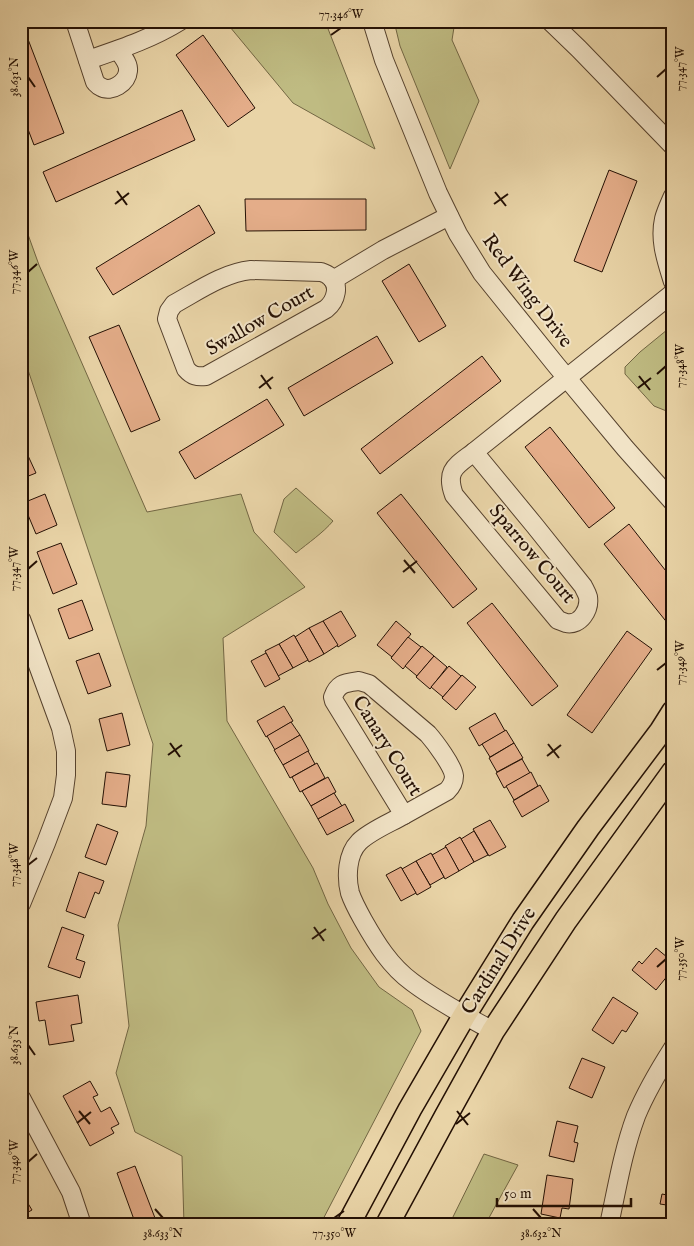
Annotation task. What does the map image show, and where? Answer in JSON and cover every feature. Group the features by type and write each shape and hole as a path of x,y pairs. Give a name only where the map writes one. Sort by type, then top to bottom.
{"main road":[{"name":"Cardinal Drive","path":"348,1225 410,1109 464,1016 523,921 673,712"},
{"name":"Cardinal Drive","path":"387,1225 493,1031 566,920 673,772"}],"street":[{"path":"75,21 95,82 101,88 110,89 121,84 127,78 127,64 118,50"},
{"path":"88,60 142,41 180,21"},
{"name":"Red Wing Drive","path":"372,21 384,60 438,193 458,234 482,273 567,378 673,502"},
{"path":"550,21 673,146"},
{"path":"673,196 664,220 663,235 664,254 673,282"},
{"name":"Swallow Court","path":"333,280 383,250 449,216"},
{"name":"Swallow Court","path":"240,271 321,272 333,280 336,288 335,298 326,309 206,376 198,377 186,369 167,320 169,311 174,304 240,271"},
{"name":"Sparrow Court","path":"474,452 583,586 588,595 588,604 583,616 576,622 566,623 558,620 454,495 450,477 454,467 673,293"},
{"path":"21,619 61,728 66,751 66,775 62,798 46,843 22,897"},
{"name":"Canary Court","path":"404,815 334,701 333,697 337,688 346,683 359,681 369,684 428,734 436,742 453,772 454,779 447,791 404,815 368,835 358,843 349,861 348,878 350,893 376,942 399,971 412,982 464,1016 493,1031"},
{"path":"609,1225 624,1152 637,1115 653,1080 673,1048"},
{"path":"21,1098 70,1192 82,1225"}],"shaded area":[{"path":"225,21 325,21 375,149 293,103"},
{"path":"394,21 455,21 452,40 479,101 450,169 400,46"},
{"path":"21,215 39,265 147,512 241,494 254,532 305,587 223,638 227,721 313,868 328,904 351,948 379,987 412,1010 421,1031 320,1225 184,1225 182,1156 135,1132 116,1073 129,1026 118,925 146,826 153,744 21,349"},
{"path":"673,325 673,404 669,412 654,406 625,374 625,367"},
{"path":"296,488 333,521 296,553 274,532 284,499"},
{"path":"484,1154 518,1165 485,1225 449,1225"}],"building":[{"path":"21,21 64,133 34,145 21,111"},
{"path":"203,35 255,108 228,127 176,55"},
{"path":"182,110 195,140 56,202 43,172"},
{"path":"609,170 637,181 602,272 574,261"},
{"path":"245,199 366,199 366,230 246,231"},
{"path":"199,205 215,233 113,295 96,268"},
{"path":"409,264 446,326 419,342 382,281"},
{"path":"119,325 160,420 131,432 89,337"},
{"path":"377,336 393,363 304,416 288,388"},
{"path":"482,356 501,381 380,474 361,449"},
{"path":"267,399 284,425 195,479 179,452"},
{"path":"550,427 615,508 589,528 525,447"},
{"path":"24,447 36,473 21,479 21,448"},
{"path":"45,494 57,525 36,534 23,503"},
{"path":"401,494 477,589 453,608 377,513"},
{"path":"629,524 673,580 673,622 669,625 604,544"},
{"path":"61,543 77,584 53,594 37,552"},
{"path":"82,600 93,630 69,639 58,609"},
{"path":"492,603 558,686 532,706 467,623"},
{"path":"341,611 356,636 338,647 323,621"},
{"path":"323,621 338,645 324,654 309,628"},
{"path":"396,621 411,634 392,657 377,645"},
{"path":"309,628 324,654 309,662 295,637"},
{"path":"627,631 652,649 592,733 567,715"},
{"path":"294,635 308,660 293,668 279,644"},
{"path":"408,637 421,647 403,669 391,658"},
{"path":"279,644 293,668 278,676 265,651"},
{"path":"422,646 434,656 417,676 405,666"},
{"path":"99,653 111,686 88,694 76,661"},
{"path":"266,653 280,679 265,687 251,661"},
{"path":"434,656 447,667 430,689 416,677"},
{"path":"449,666 461,676 443,697 431,687"},
{"path":"462,675 476,687 456,710 442,698"},
{"path":"284,706 293,721 266,737 257,721"},
{"path":"122,713 130,745 107,751 99,719"},
{"path":"495,713 505,731 479,746 469,728"},
{"path":"291,722 300,735 275,750 267,736"},
{"path":"506,730 514,743 490,757 482,744"},
{"path":"300,735 309,751 283,765 274,750"},
{"path":"514,743 523,758 497,772 489,758"},
{"path":"308,751 315,764 290,778 283,765"},
{"path":"522,759 530,773 504,788 496,773"},
{"path":"317,763 325,778 300,792 292,777"},
{"path":"106,772 130,775 126,807 102,804"},
{"path":"531,772 538,786 514,800 506,786"},
{"path":"328,777 336,792 311,806 302,791"},
{"path":"540,785 549,801 522,817 513,801"},
{"path":"334,793 342,806 318,819 311,806"},
{"path":"345,804 354,821 327,835 318,819"},
{"path":"490,820 506,847 489,856 473,829"},
{"path":"97,824 118,832 106,865 85,857"},
{"path":"474,831 488,855 474,862 461,839"},
{"path":"460,837 474,862 459,871 445,846"},
{"path":"446,847 459,871 445,879 432,855"},
{"path":"431,853 444,877 430,885 416,861"},
{"path":"416,861 431,887 417,895 402,869"},
{"path":"401,867 416,893 401,901 386,875"},
{"path":"79,872 104,881 99,894 95,892 85,918 66,911"},
{"path":"62,927 84,935 76,959 85,962 80,978 48,967"},
{"path":"656,948 673,962 673,969 656,990 632,970 639,961 642,964"},
{"path":"78,995 82,1023 71,1025 74,1041 49,1045 45,1020 39,1021 36,1002"},
{"path":"613,997 638,1013 626,1032 622,1030 613,1044 592,1030"},
{"path":"582,1058 605,1067 592,1098 569,1088"},
{"path":"90,1081 98,1095 93,1097 101,1112 110,1107 119,1124 111,1128 114,1133 90,1146 63,1096"},
{"path":"557,1121 578,1126 574,1142 578,1143 574,1162 549,1156"},
{"path":"135,1166 155,1218 136,1225 117,1173"},
{"path":"547,1175 573,1179 569,1209 562,1208 560,1218 541,1214"},
{"path":"671,1176 673,1176 673,1206 660,1204 662,1194 667,1195"},
{"path":"21,1192 32,1210 21,1216"}]}
